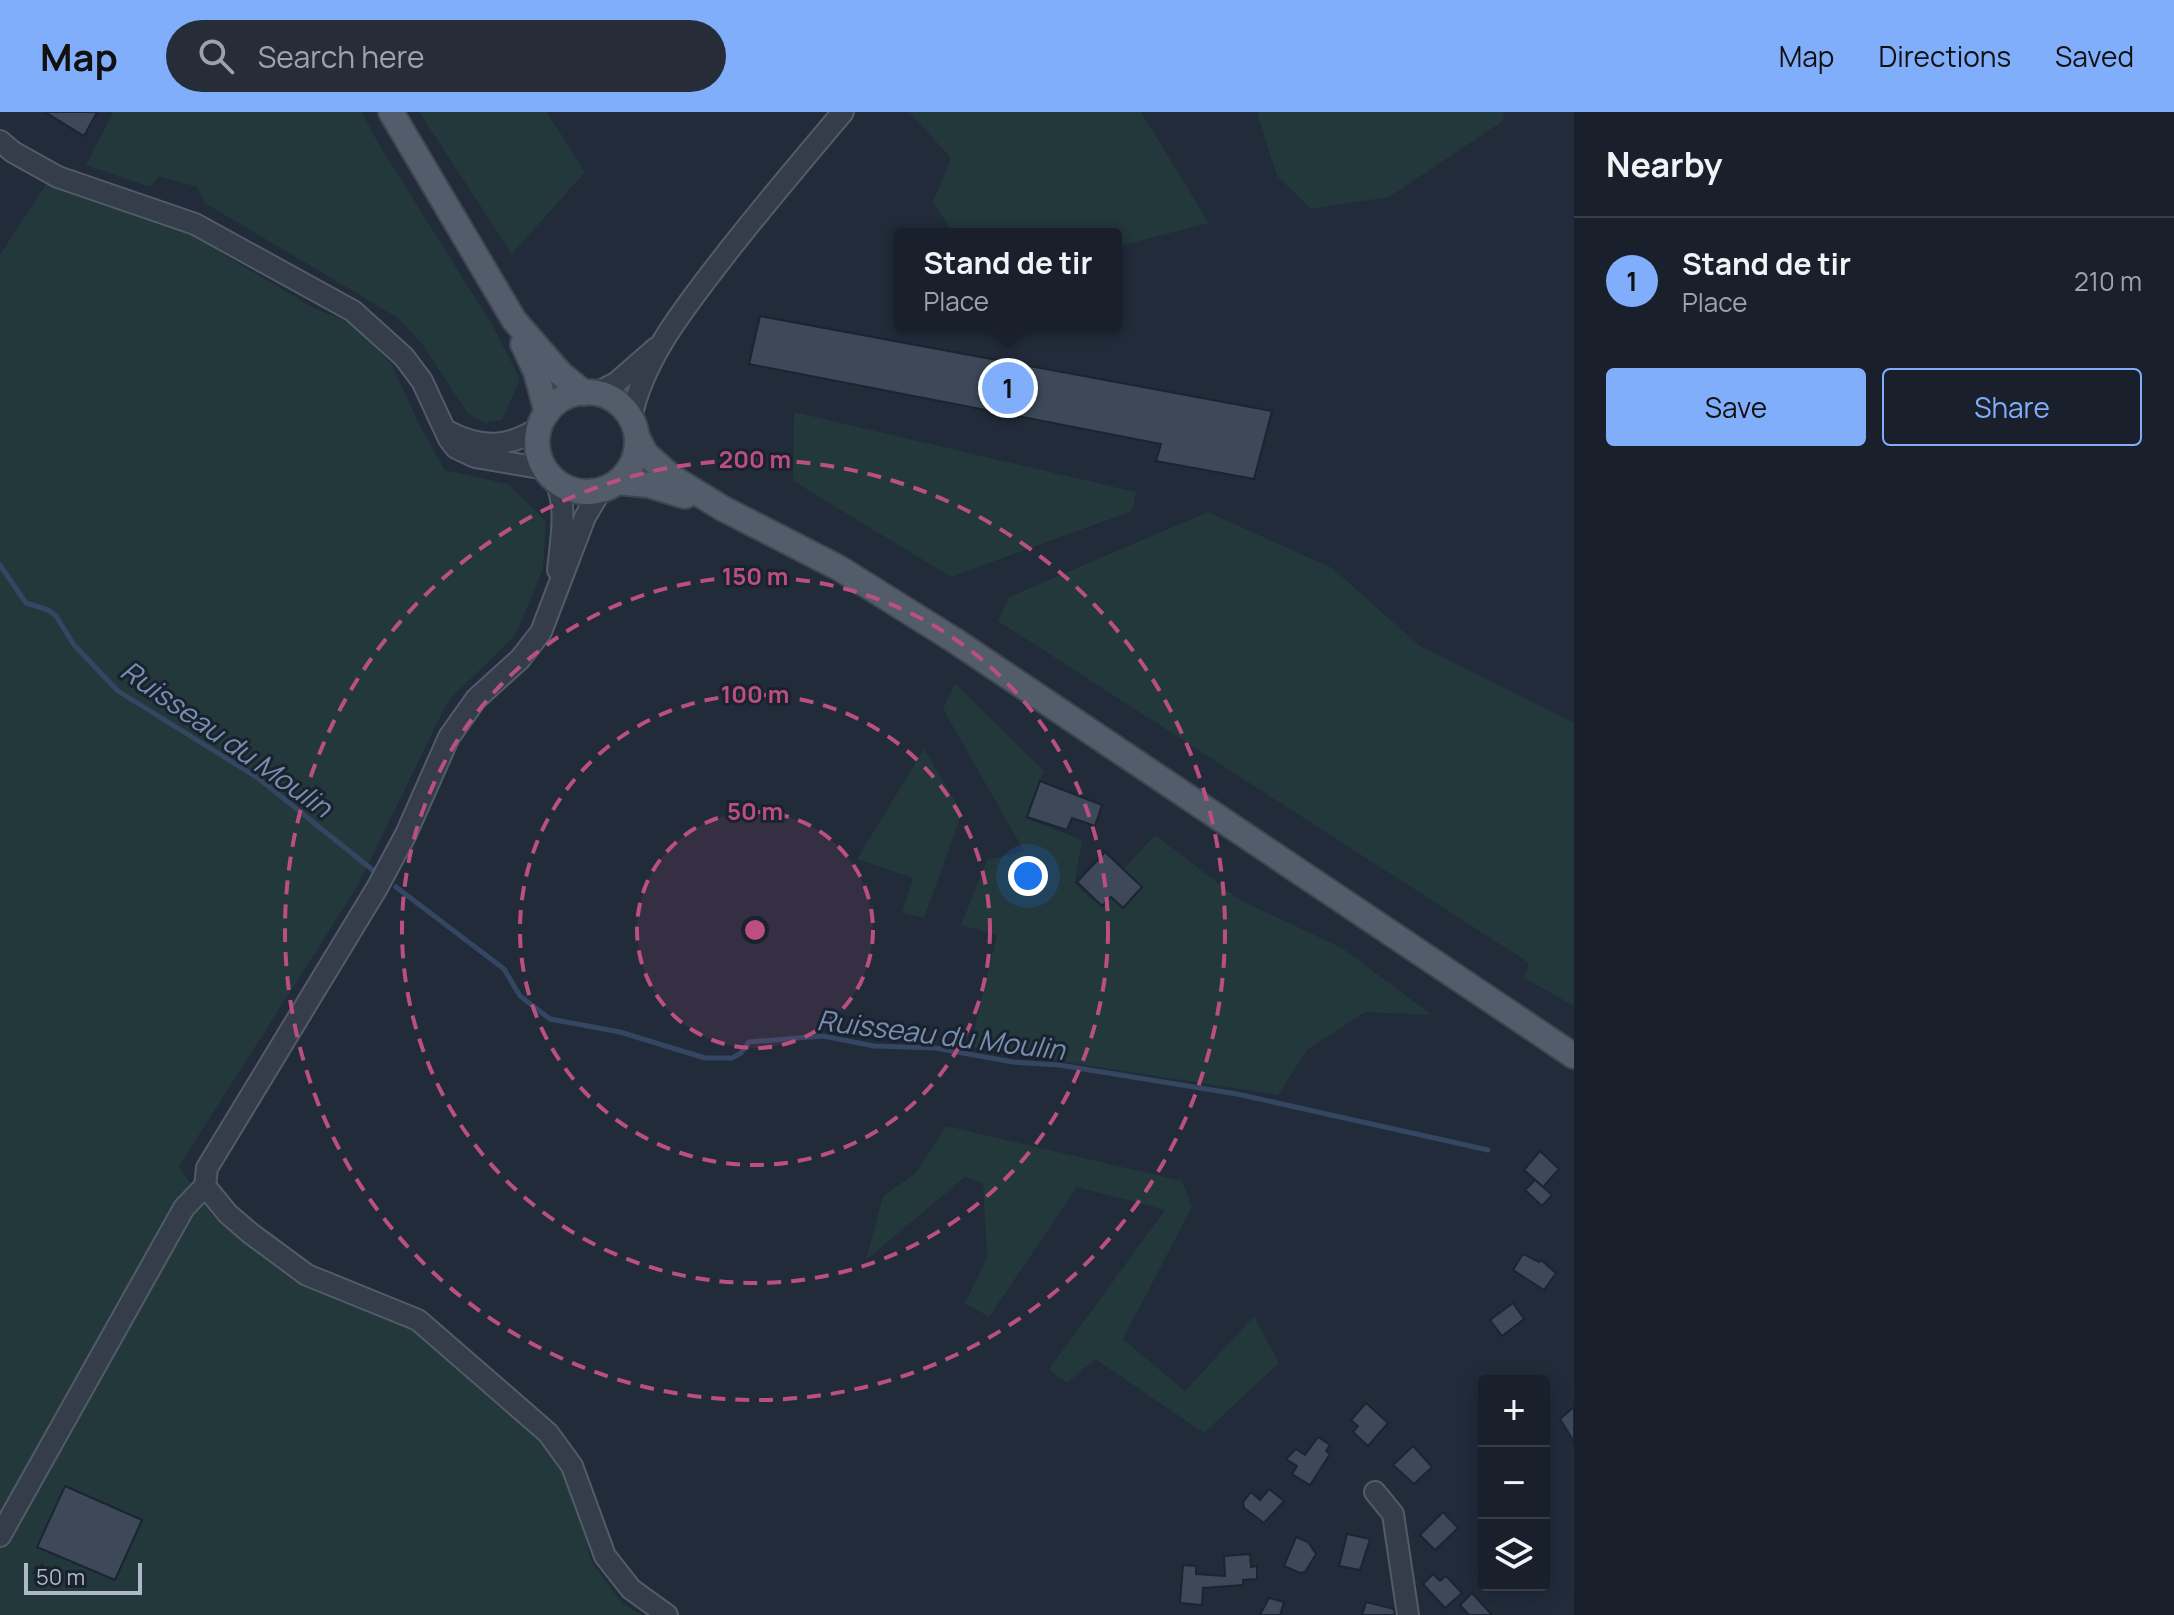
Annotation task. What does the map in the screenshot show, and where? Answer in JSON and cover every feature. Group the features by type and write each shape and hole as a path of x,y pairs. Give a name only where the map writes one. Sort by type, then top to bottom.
{"main road":[{"path":"391,112 514,320 536,372 544,420 539,452 550,474 573,490 587,492 609,486 658,487 722,508"},
{"path":"514,320 560,373 590,393 617,402 646,454 659,466 722,508 839,568 954,640 1574,1056"},
{"path":"544,420 566,397 590,393"},
{"path":"609,486 633,462 634,428"}],"street":[{"path":"634,428 640,389 663,342 699,289 843,112"},
{"path":"0,141 13,152 58,177 195,224 353,311 404,357 422,381 456,448 475,457 550,474 561,493 563,523 554,603"},
{"path":"590,393 616,383 663,342"},
{"path":"446,430 474,441 503,444 513,442 544,420"},
{"path":"0,1536 184,1208 205,1186 207,1168 377,888 406,834 449,737 476,699 520,659 541,632 585,517 609,486"},
{"path":"205,1186 228,1214 307,1275 418,1320 548,1433 572,1466 605,1556 631,1589 667,1615"},
{"path":"1375,1492 1393,1514 1408,1615"}],"green space":[{"path":"113,112 362,112 494,328 520,379 502,420 485,423 468,414 422,344 398,318 205,203 197,187 159,176 150,187 86,165"},
{"path":"419,112 547,112 585,172 512,254"},
{"path":"909,112 1141,112 1209,223 1122,245 1122,228 950,228 933,202 951,158"},
{"path":"1504,112 1503,121 1389,197 1311,209 1277,176 1257,114"},
{"path":"46,184 184,231 312,307 353,324 392,365 420,426 445,470 508,484 546,521 543,569 515,636 448,701 357,887 179,1166 212,1215 293,1275 417,1331 528,1423 570,1476 591,1561 622,1603 642,1615 0,1615 0,255"},
{"path":"794,412 1136,492 1132,511 951,577 793,481"},
{"path":"1208,512 1332,568 1420,646 1574,723 1574,1006 1524,978 1529,963 998,621 1009,597"},
{"path":"955,683 1044,771 1025,818 1082,840 1075,883 1094,902 1155,835 1240,900 1342,948 1432,1015 1365,1012 1307,1050 1278,1095 970,1047 997,935 961,925 987,860 1024,851 943,709"},
{"path":"924,749 962,813 924,918 902,913 913,878 857,859"},
{"path":"946,1126 1182,1181 1192,1207 1123,1339 1185,1391 1254,1316 1279,1363 1204,1433 1095,1359 1067,1383 1049,1369 1165,1210 1077,1187 989,1317 965,1303 987,1258 983,1183 965,1177 866,1260 883,1196 916,1173"}],"building":[{"path":"45,112 97,112 84,136"},
{"path":"760,316 1272,411 1254,479 1156,461 1161,444 749,364"},
{"path":"1040,781 1102,805 1095,826 1072,818 1067,830 1027,817"},
{"path":"1105,852 1142,887 1123,908 1111,897 1102,906 1077,882"},
{"path":"1540,1151 1559,1169 1543,1187 1524,1170"},
{"path":"1535,1180 1552,1195 1542,1206 1525,1190"},
{"path":"1523,1254 1539,1262 1541,1260 1556,1273 1544,1290 1513,1270"},
{"path":"1513,1303 1524,1319 1502,1336 1490,1320"},
{"path":"1366,1403 1388,1423 1368,1446 1353,1432 1358,1426 1351,1420"},
{"path":"1574,1407 1574,1442 1560,1419"},
{"path":"1318,1437 1330,1445 1326,1451 1330,1454 1310,1485 1292,1474 1297,1466 1286,1459 1296,1449 1305,1455"},
{"path":"1413,1446 1432,1467 1414,1484 1393,1465"},
{"path":"65,1486 142,1520 115,1580 37,1547"},
{"path":"1269,1489 1284,1501 1264,1523 1244,1508 1243,1502 1251,1492 1260,1500"},
{"path":"1443,1512 1458,1528 1435,1550 1420,1535"},
{"path":"1347,1534 1370,1539 1360,1570 1339,1566"},
{"path":"1296,1537 1308,1542 1316,1554 1305,1572 1300,1573 1284,1566"},
{"path":"1250,1554 1251,1567 1257,1566 1257,1579 1243,1580 1243,1585 1203,1588 1202,1605 1180,1603 1183,1565 1196,1566 1196,1574 1225,1576 1224,1556"},
{"path":"1433,1574 1440,1581 1446,1576 1462,1593 1445,1608 1423,1584"},
{"path":"1472,1593 1492,1615 1469,1615 1460,1605"},
{"path":"1269,1598 1284,1602 1280,1615 1260,1615"},
{"path":"1366,1602 1394,1609 1395,1615 1362,1615"}],"waterway":[{"name":"Ruisseau du Moulin","path":"0,565 26,603 56,616 74,645 118,691 258,778 374,871"},
{"name":"Ruisseau du Moulin","path":"396,887 504,969 520,996 550,1019 620,1032 705,1058 732,1058 741,1053 749,1042 823,1036 874,1046 935,1048 1237,1094 1488,1150"}],"place":[{"name":"Stand de tir","path":"1008,388"}]}
